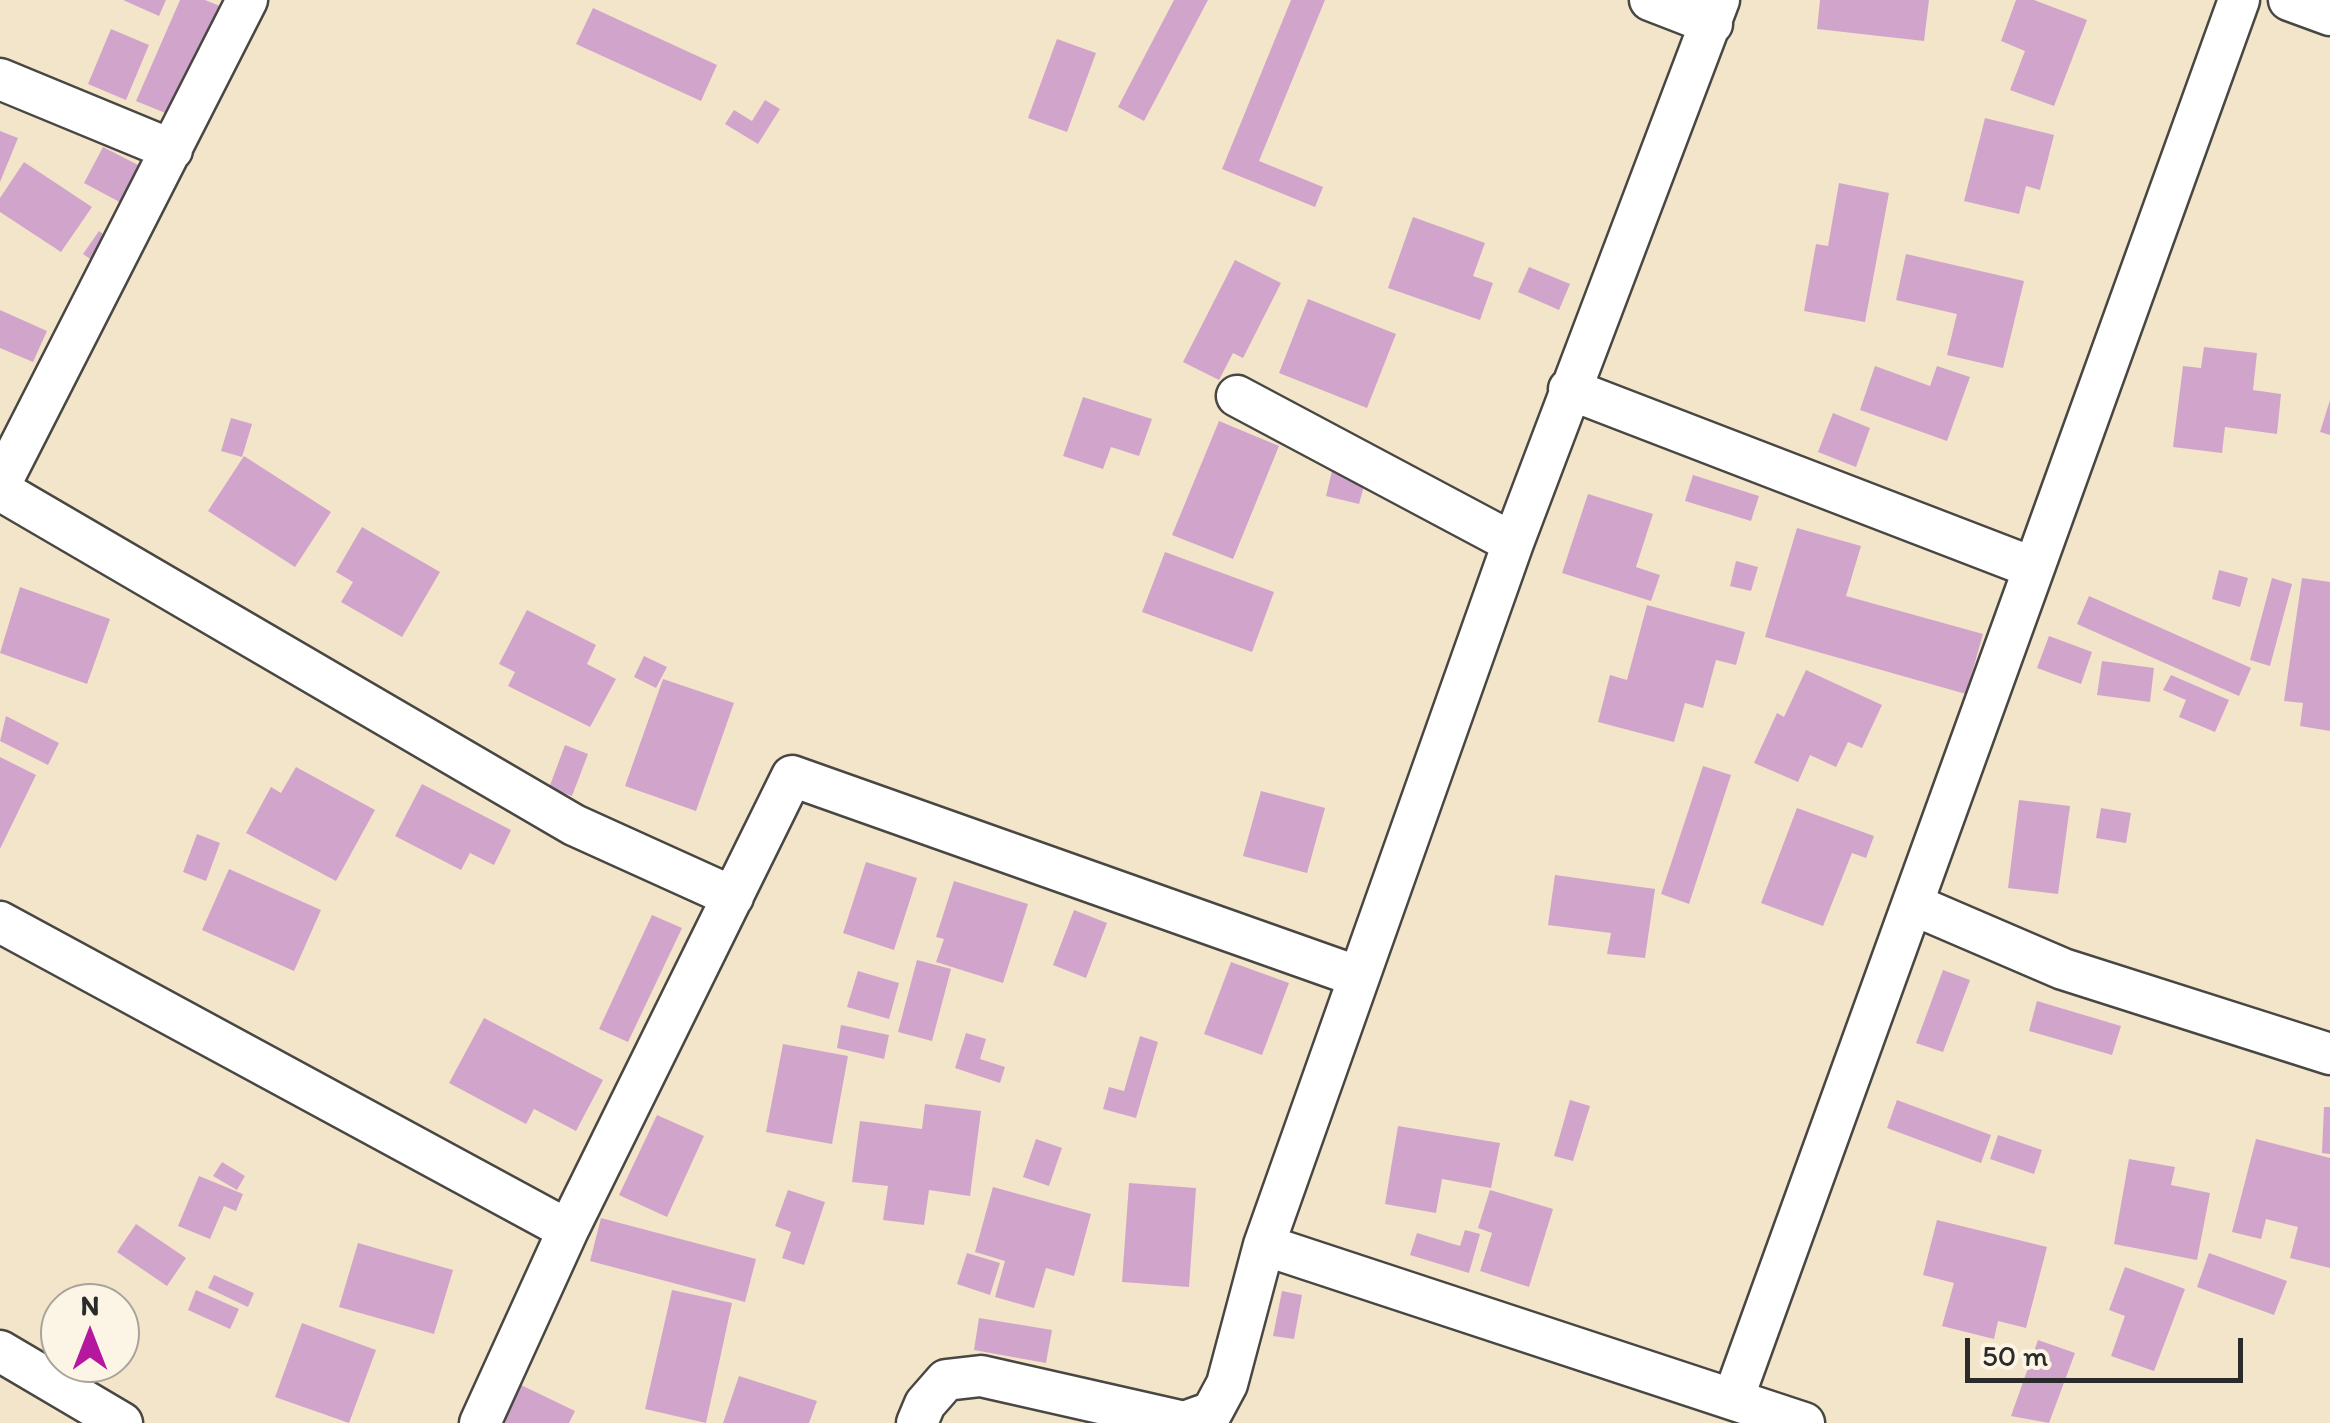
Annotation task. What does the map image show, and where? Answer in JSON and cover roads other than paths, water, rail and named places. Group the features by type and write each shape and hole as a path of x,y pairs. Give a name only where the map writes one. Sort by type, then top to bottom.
{"street":[{"path":"247,0 0,488 574,826 733,897"},
{"path":"917,1423 925,1404 946,1380 981,1376 1184,1422 1212,1412 1227,1384 1264,1245 1513,543 1716,12 1650,0"},
{"path":"1733,1399 2240,0"},
{"path":"2288,0 2330,15"},
{"path":"0,79 172,150"},
{"path":"1569,389 2034,568"},
{"path":"1236,396 1513,543"},
{"path":"480,1423 568,1230 792,776 1359,977"},
{"path":"1914,905 2063,969 2330,1054"},
{"path":"0,922 568,1230"},
{"path":"1264,1245 1804,1423"},
{"path":"0,1351 122,1423"}]}
